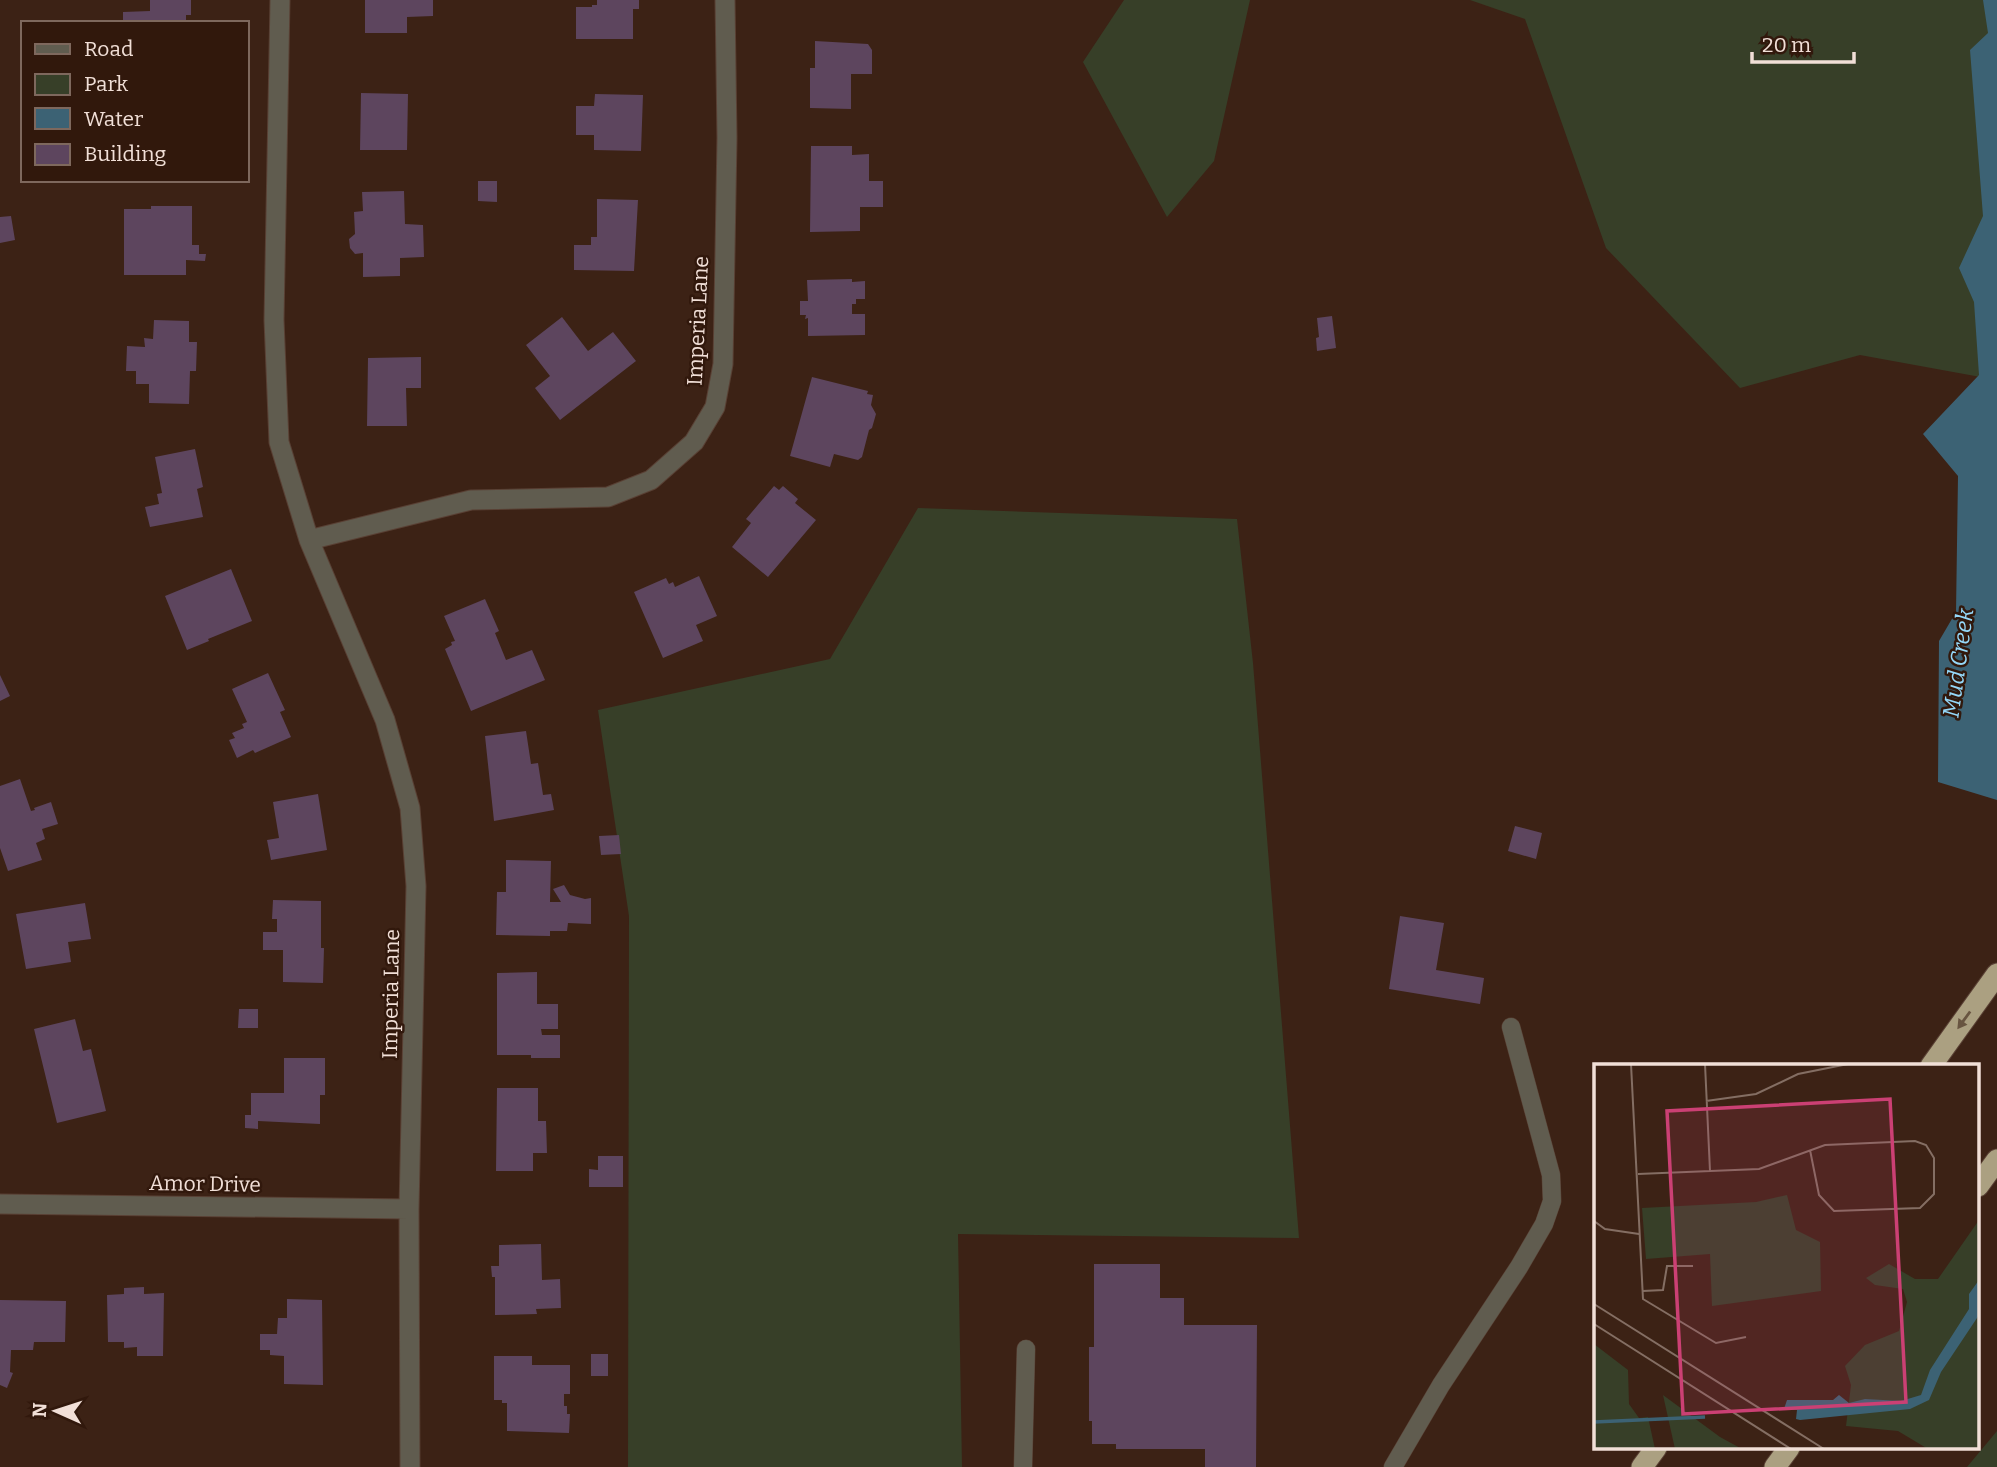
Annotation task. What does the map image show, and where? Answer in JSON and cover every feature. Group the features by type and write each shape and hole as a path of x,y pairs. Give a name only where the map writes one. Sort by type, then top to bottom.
{"highway":[{"path":"1932,1064 1997,974"},
{"path":"1980,1183 1997,1160"},
{"path":"1642,1467 1655,1450"},
{"path":"1775,1467 1788,1450"}],"street":[{"name":"Imperia Lane","path":"280,0 274,320 279,442 309,540 385,720 410,808 416,886 409,1209 410,1467"},
{"name":"Imperia Lane","path":"309,540 471,500 608,497 651,480 694,442 715,407 723,364 727,138 725,0"},
{"name":"Amor Drive","path":"0,1204 409,1209"}],"lane":[{"path":"1392,1467 1441,1385 1519,1267 1544,1224 1552,1200 1551,1175 1511,1027"},
{"path":"1023,1467 1026,1349"}],"green space":[{"path":"1124,0 1250,0 1214,161 1167,217 1083,62"},
{"path":"1470,0 1997,0 1997,380 1860,355 1740,388 1606,248 1525,19"},
{"path":"918,508 1237,519 1253,663 1299,1238 958,1234 962,1467 628,1467 629,916 598,710 830,659"},
{"path":"1997,1431 1997,1467 1967,1467"}],"water":[{"name":"Mud Creek","path":"1983,0 1997,0 1997,800 1938,782 1939,641 1956,612 1958,476 1923,434 1979,375 1974,302 1959,268 1983,216 1970,50 1988,33"}],"building":[{"path":"150,0 191,0 191,15 186,15 186,20 195,21 123,21 123,12 150,11"},
{"path":"365,0 433,0 433,16 407,17 407,33 365,33"},
{"path":"597,0 639,0 639,9 633,9 633,39 576,39 576,7 592,7 597,5"},
{"path":"815,41 868,44 872,50 872,74 851,74 851,109 810,108 810,68 815,68"},
{"path":"361,93 408,94 407,150 360,150"},
{"path":"595,94 643,95 641,151 594,150 594,135 576,135 576,106 594,106"},
{"path":"811,146 852,146 852,155 869,154 869,181 883,181 883,207 860,207 860,231 810,232"},
{"path":"478,181 497,181 497,202 478,201"},
{"path":"404,191 405,224 423,225 424,257 400,258 400,276 363,277 363,253 355,254 350,248 349,239 355,234 354,212 363,211 362,192"},
{"path":"597,199 638,200 634,271 574,270 574,245 591,245 591,237 597,237"},
{"path":"151,206 192,206 192,245 199,245 199,254 206,254 205,261 186,260 186,275 124,275 124,209 151,209"},
{"path":"11,216 15,240 0,243 0,217"},
{"path":"852,279 852,282 865,281 865,299 856,299 856,304 852,304 852,314 865,314 865,335 808,336 808,318 805,319 806,315 800,315 800,301 808,301 807,280"},
{"path":"1332,316 1336,348 1317,351 1317,318"},
{"path":"562,317 588,351 613,332 636,361 560,420 535,388 550,376 526,345"},
{"path":"154,320 189,321 189,342 197,342 196,371 190,371 189,404 149,403 149,384 136,384 136,371 126,371 127,346 145,347 144,338 153,339"},
{"path":"421,357 421,388 406,388 407,426 367,426 368,358"},
{"path":"812,377 868,391 867,394 873,395 871,405 876,414 862,457 858,460 834,454 830,467 790,456"},
{"path":"195,449 203,487 197,489 203,517 150,527 145,507 159,504 157,494 162,493 155,457"},
{"path":"774,486 779,490 783,486 798,499 795,503 816,520 768,577 732,547 751,523 746,519"},
{"path":"231,569 252,621 187,650 165,596"},
{"path":"699,576 717,616 696,625 703,641 663,658 634,592 666,578 669,584 673,582 675,587"},
{"path":"485,599 499,631 495,633 506,660 532,650 545,680 471,711 445,649 455,641 444,616"},
{"path":"268,673 285,710 280,712 291,737 237,758 229,740 235,738 232,733 244,728 242,724 247,722 232,689"},
{"path":"0,675 10,696 0,701"},
{"path":"526,731 531,764 538,763 543,795 551,794 554,810 494,821 485,736"},
{"path":"20,779 31,811 51,802 58,824 42,829 45,839 36,843 42,860 8,871 0,848 0,786"},
{"path":"318,794 327,850 271,860 267,840 279,838 273,802"},
{"path":"1515,826 1542,833 1536,859 1508,851"},
{"path":"619,835 621,854 601,855 599,836"},
{"path":"506,860 551,861 550,902 561,902 553,889 564,885 570,895 591,898 591,924 568,923 567,931 550,931 550,936 496,935 497,892 506,892"},
{"path":"273,900 321,901 323,983 283,982 283,950 263,950 263,932 277,932 277,919 272,919"},
{"path":"85,903 91,939 68,942 71,962 26,969 16,914"},
{"path":"1400,916 1444,923 1436,970 1484,978 1480,1004 1389,989"},
{"path":"537,972 537,1004 558,1004 558,1029 541,1029 542,1035 560,1035 560,1058 497,1055 497,973"},
{"path":"239,1009 258,1009 258,1028 238,1028"},
{"path":"75,1019 83,1051 91,1049 106,1111 57,1123 34,1029"},
{"path":"284,1058 325,1058 325,1095 320,1095 320,1124 258,1121 258,1129 245,1128 245,1115 251,1115 251,1093 284,1093"},
{"path":"497,1088 538,1088 538,1121 546,1121 547,1153 533,1153 533,1171 496,1171"},
{"path":"598,1156 623,1156 623,1187 589,1187 589,1169 598,1170"},
{"path":"541,1244 542,1280 560,1279 561,1308 536,1309 537,1314 495,1315 495,1277 492,1277 491,1266 499,1266 499,1245"},
{"path":"1094,1264 1160,1264 1160,1298 1184,1298 1184,1325 1257,1325 1256,1467 1205,1467 1205,1449 1116,1449 1116,1444 1092,1444 1092,1421 1089,1421 1089,1347 1094,1347"},
{"path":"144,1287 144,1294 164,1293 163,1356 137,1356 137,1347 124,1348 124,1342 108,1342 107,1295 124,1294 124,1288"},
{"path":"287,1299 322,1300 323,1385 284,1384 284,1356 270,1355 270,1350 260,1350 260,1334 277,1334 278,1318 287,1318"},
{"path":"0,1300 66,1301 65,1342 34,1342 33,1350 11,1350 10,1372 13,1373 7,1388 0,1385"},
{"path":"591,1354 608,1354 608,1376 591,1376"},
{"path":"494,1356 532,1356 532,1365 570,1365 570,1394 564,1394 564,1406 567,1406 567,1414 570,1414 569,1433 507,1431 507,1403 494,1400"}]}
